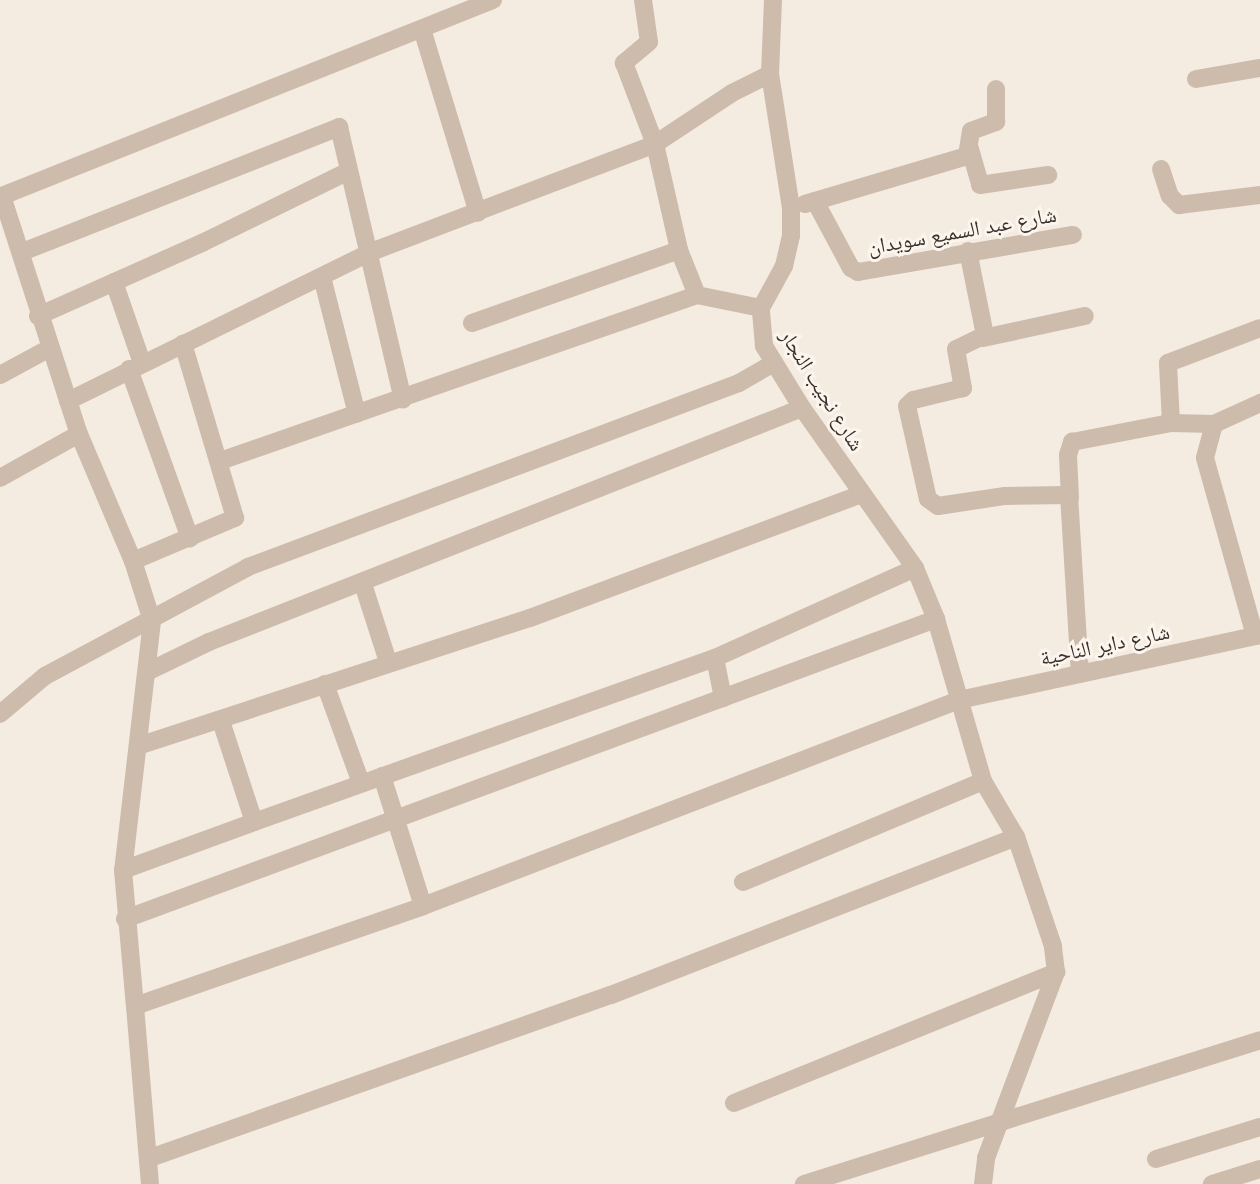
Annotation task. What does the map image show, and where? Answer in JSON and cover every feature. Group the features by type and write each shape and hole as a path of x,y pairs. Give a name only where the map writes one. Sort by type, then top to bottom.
{"street":[{"path":"150,1184 150,1158 125,919 123,870 141,744 152,621 133,561 79,433 38,316 22,253 1,194 493,0"},
{"path":"643,0 649,43 624,63 655,144 679,250 697,295"},
{"path":"220,461 403,400 697,295 761,308 784,266 791,236 791,208 770,74 773,0"},
{"path":"422,29 478,213"},
{"path":"1196,79 1260,68"},
{"path":"68,401 371,252 655,144 732,93 770,74"},
{"path":"996,89 996,122 971,131 970,149 980,185 1048,175"},
{"path":"22,253 337,127 347,172 371,252 403,400"},
{"path":"791,208 964,158 970,149"},
{"path":"1161,169 1170,196 1179,205 1260,195"},
{"path":"38,316 347,172"},
{"name":"شارع عبد السميع سويدان","path":"815,201 851,268 858,272 1073,235"},
{"path":"472,323 679,250"},
{"path":"968,251 984,338"},
{"path":"322,277 357,414"},
{"path":"114,282 136,366 190,538"},
{"name":"شارع نجيب النجار","path":"761,308 759,327 774,363 802,408 915,568 936,619 983,781 1016,837 1053,946 1056,972"},
{"path":"1070,498 1062,491 932,504 907,410 913,400 963,388 956,348 984,338 1085,316"},
{"path":"1171,423 1168,363 1260,328"},
{"path":"133,561 235,518 183,344"},
{"path":"0,375 50,348"},
{"path":"0,714 45,676 283,551 739,383 774,363"},
{"path":"1080,674 1068,455 1072,442 1171,423 1214,424 1260,403"},
{"path":"147,672 209,642 363,584 802,408"},
{"path":"1214,424 1205,458 1258,636"},
{"path":"0,478 79,433"},
{"path":"141,744 221,721 388,662 530,618 862,494"},
{"path":"123,870 715,658 915,568"},
{"path":"363,584 388,662"},
{"path":"125,919 936,619"},
{"name":"شارع داير الناحية","path":"135,1006 423,906 959,700 1258,636"},
{"path":"715,658 723,698"},
{"path":"325,684 362,783"},
{"path":"221,721 254,822"},
{"path":"382,776 398,819 423,906"},
{"path":"743,882 983,781"},
{"path":"150,1158 611,995 1016,837"},
{"path":"734,1102 1056,972"},
{"path":"983,1184 986,1158 999,1120 1056,972"},
{"path":"804,1184 999,1120 1260,1040"},
{"path":"1156,1159 1260,1127"},
{"path":"1212,1184 1260,1169"}]}
